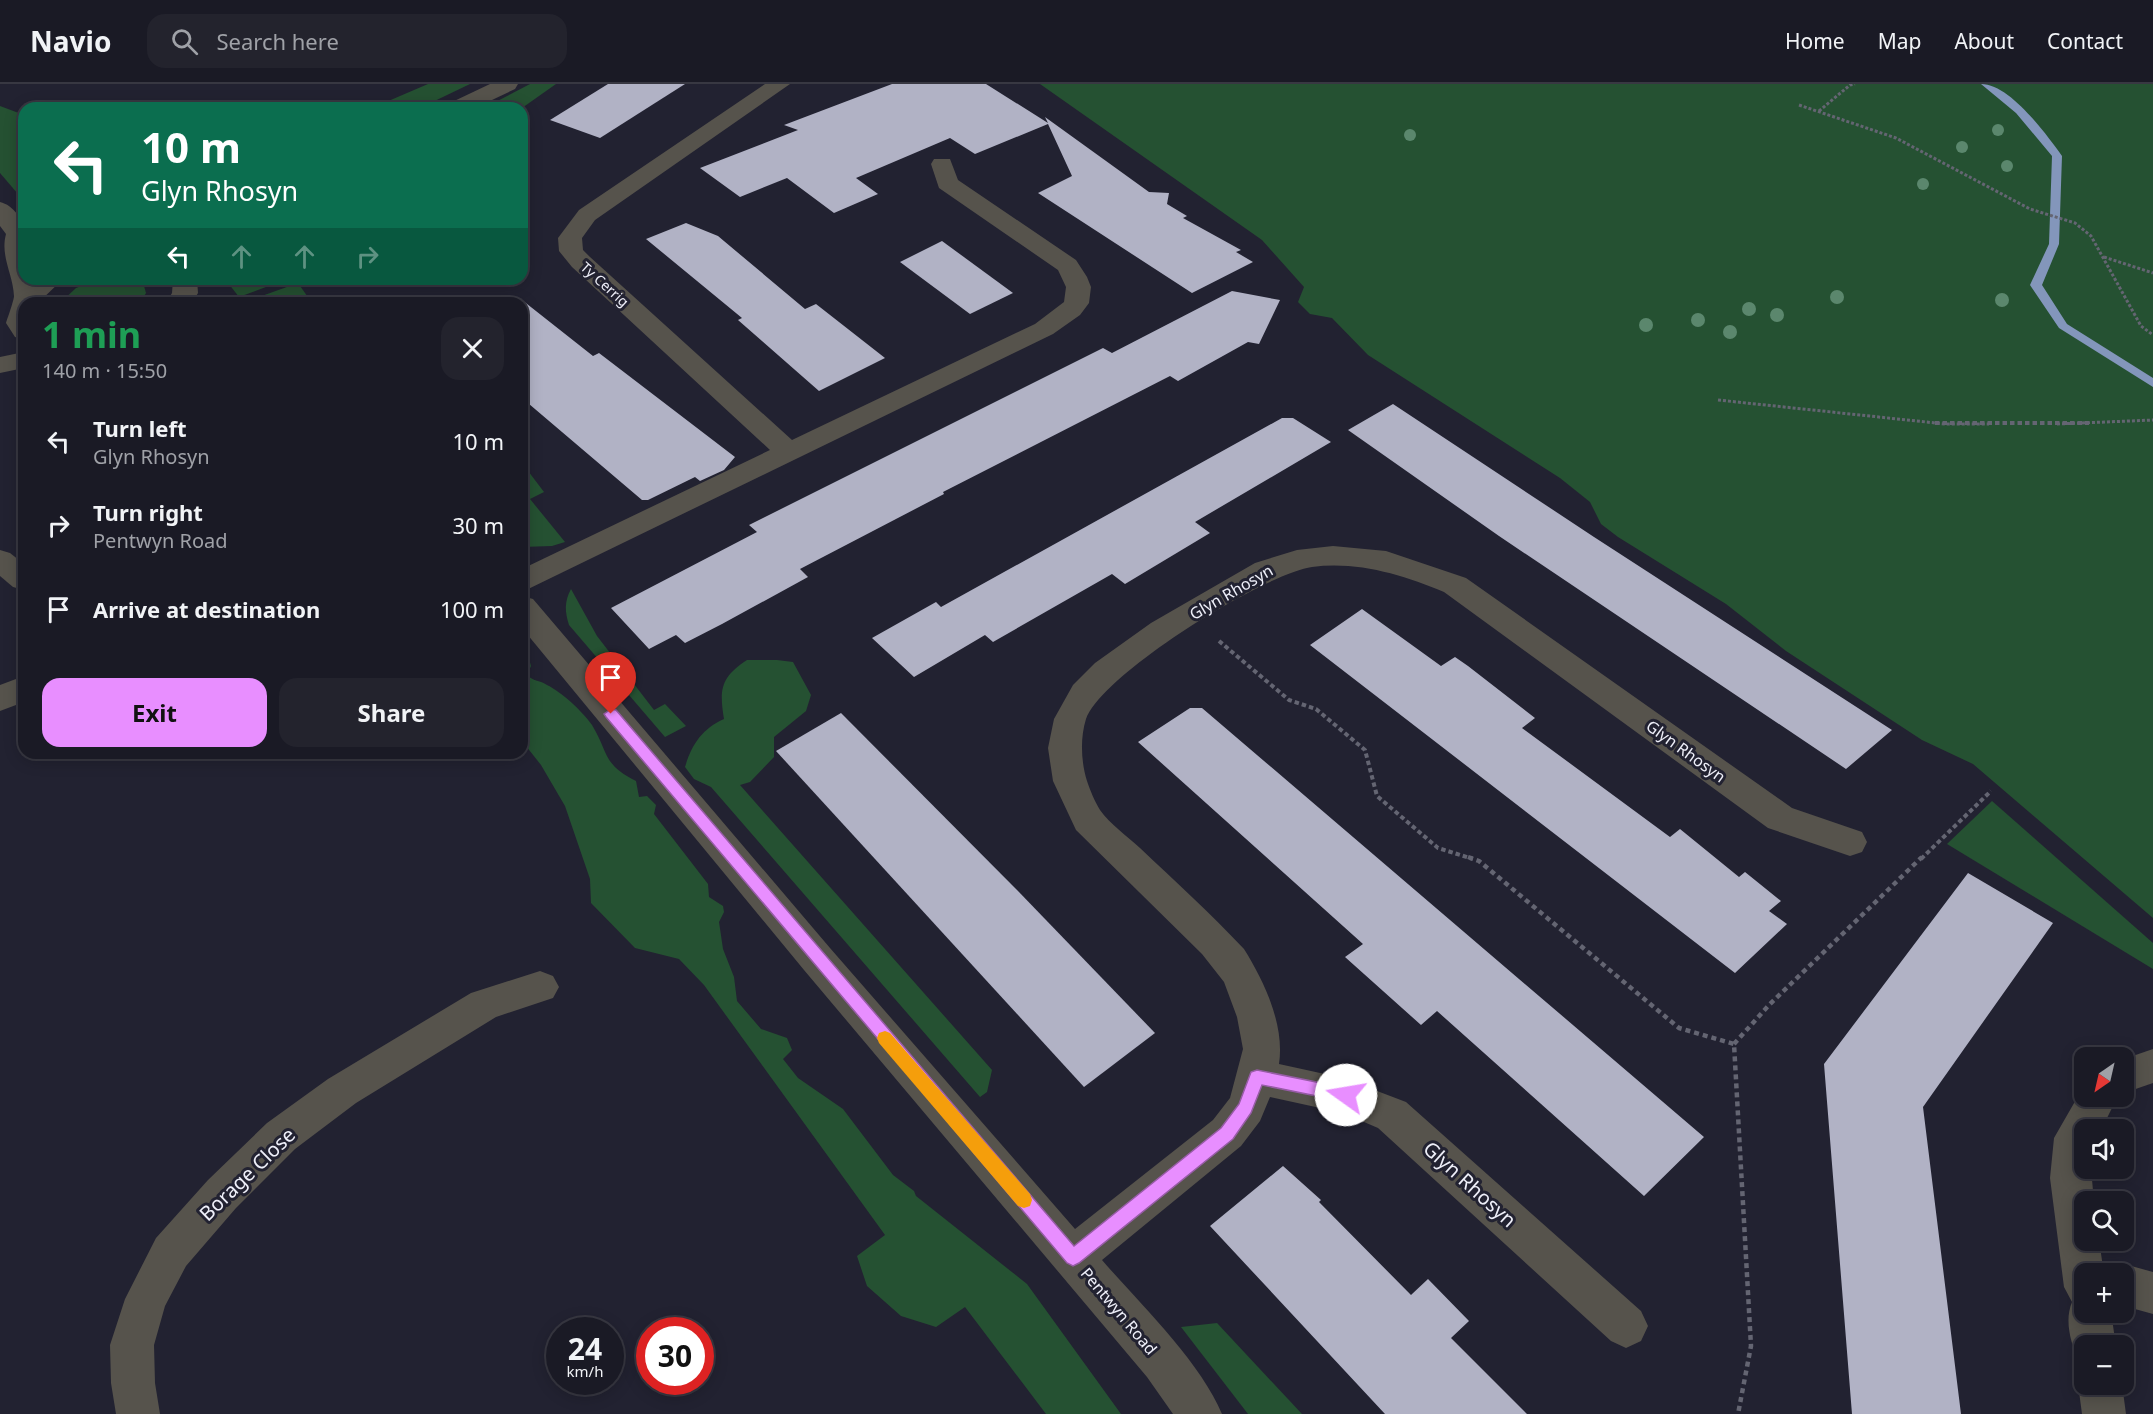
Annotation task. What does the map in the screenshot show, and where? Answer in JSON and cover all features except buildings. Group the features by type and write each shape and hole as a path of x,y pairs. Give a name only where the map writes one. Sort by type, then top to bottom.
{"street":[{"path":"470,102 507,84"},
{"name":"Ty Cerrig","path":"779,84 587,215 570,238 571,251 581,262 790,453"},
{"path":"528,579 1044,329 1076,306 1080,294 1079,279 1067,265 947,183 942,164"},
{"path":"0,209 18,231"},
{"path":"18,238 8,248 18,279"},
{"path":"29,297 44,285"},
{"path":"0,320 18,306"},
{"path":"0,365 18,361"},
{"name":"Glyn Rhosyn","path":"1073,1257 1227,1133 1246,1108 1257,1077 1262,1048 1256,1017 1231,960 1088,820 1074,796 1065,766 1064,738 1072,713 1085,690 1111,665 1265,570 1286,562 1349,555 1418,569 1455,585 1779,818 1850,842"},
{"path":"0,560 18,575"},
{"name":"Pentwyn Road","path":"528,614 817,959 1173,1375 1200,1414"},
{"path":"0,699 18,691"},
{"name":"Borage Close","path":"138,1414 133,1383 132,1345 146,1299 171,1252 222,1194 281,1136 342,1091 484,1005 540,987"},
{"path":"2134,1073 2153,1066"},
{"name":"Glyn Rhosyn","path":"1257,1077 1327,1090 1365,1100 1392,1115 1626,1326"},
{"path":"2082,1263 2070,1178 2074,1138 2092,1107"},
{"path":"2134,1288 2153,1293"},
{"path":"2101,1395 2104,1414"}],"path":[{"path":"1819,111 1850,85 1855,84"},
{"path":"1799,105 1896,138 2030,208 2065,218 2091,236 2141,326 2153,335"},
{"path":"2103,257 2153,273"},
{"path":"1718,400 1945,424 2044,425 2153,420"},
{"path":"1189,616 1289,700 1316,709 1365,750 1377,796 1438,848 1479,861 1679,1028 1734,1044"},
{"path":"1738,1414 1751,1346 1734,1044 1769,1005 1990,791"}],"green space":[{"path":"428,84 470,84 432,102 386,102"},
{"path":"530,84 556,84 528,104 496,102"},
{"path":"1040,84 2153,84 2153,918 1973,764 1922,740 1786,651 1726,604 1618,537 1601,524 1590,502 1560,478 1368,355 1332,318 1310,314 1298,302 1304,287 1262,240"},
{"path":"0,106 18,113 18,194 0,173"},
{"path":"84,285 142,285 146,293 144,297 66,297 76,288"},
{"path":"230,285 271,285 239,297"},
{"path":"292,285 299,285 308,297 259,297"},
{"path":"528,471 544,492 530,499 565,542 552,546 528,547"},
{"path":"571,589 597,636 654,710 665,704 686,726 665,737 569,625 566,607"},
{"path":"528,659 529,659 531,666 528,673"},
{"path":"747,660 793,662 811,695 806,711 774,737 774,757 750,782 740,785 992,1070 987,1092 980,1097 711,787 694,779 685,767 699,738 710,727 724,719 722,692 724,685 732,672"},
{"path":"528,676 544,683 572,703 592,725 612,763 636,781 639,797 647,796 656,805 654,814 708,884 709,897 723,906 724,912 719,922 723,949 734,977 737,1001 761,1029 787,1038 792,1050 783,1059 798,1078 843,1109 893,1175 914,1191 916,1196 1027,1284 1121,1414 1046,1414 965,1307 936,1327 901,1316 867,1286 857,1256 885,1235 704,985 679,959 635,948 591,903 590,879 565,806 541,765 528,749"},
{"path":"1992,801 2153,943 2153,969 1947,844"},
{"path":"1217,1323 1302,1414 1248,1414 1181,1327"}],"waterway":[{"path":"1986,84 2020,111 2057,156 2054,244 2036,285 2063,326 2153,383"}],"slow traffic":[{"path":"885,1038 1024,1200"}],"route":[{"path":"611,714 817,959 1073,1257 1227,1133 1246,1108 1257,1077 1346,1095"}]}
